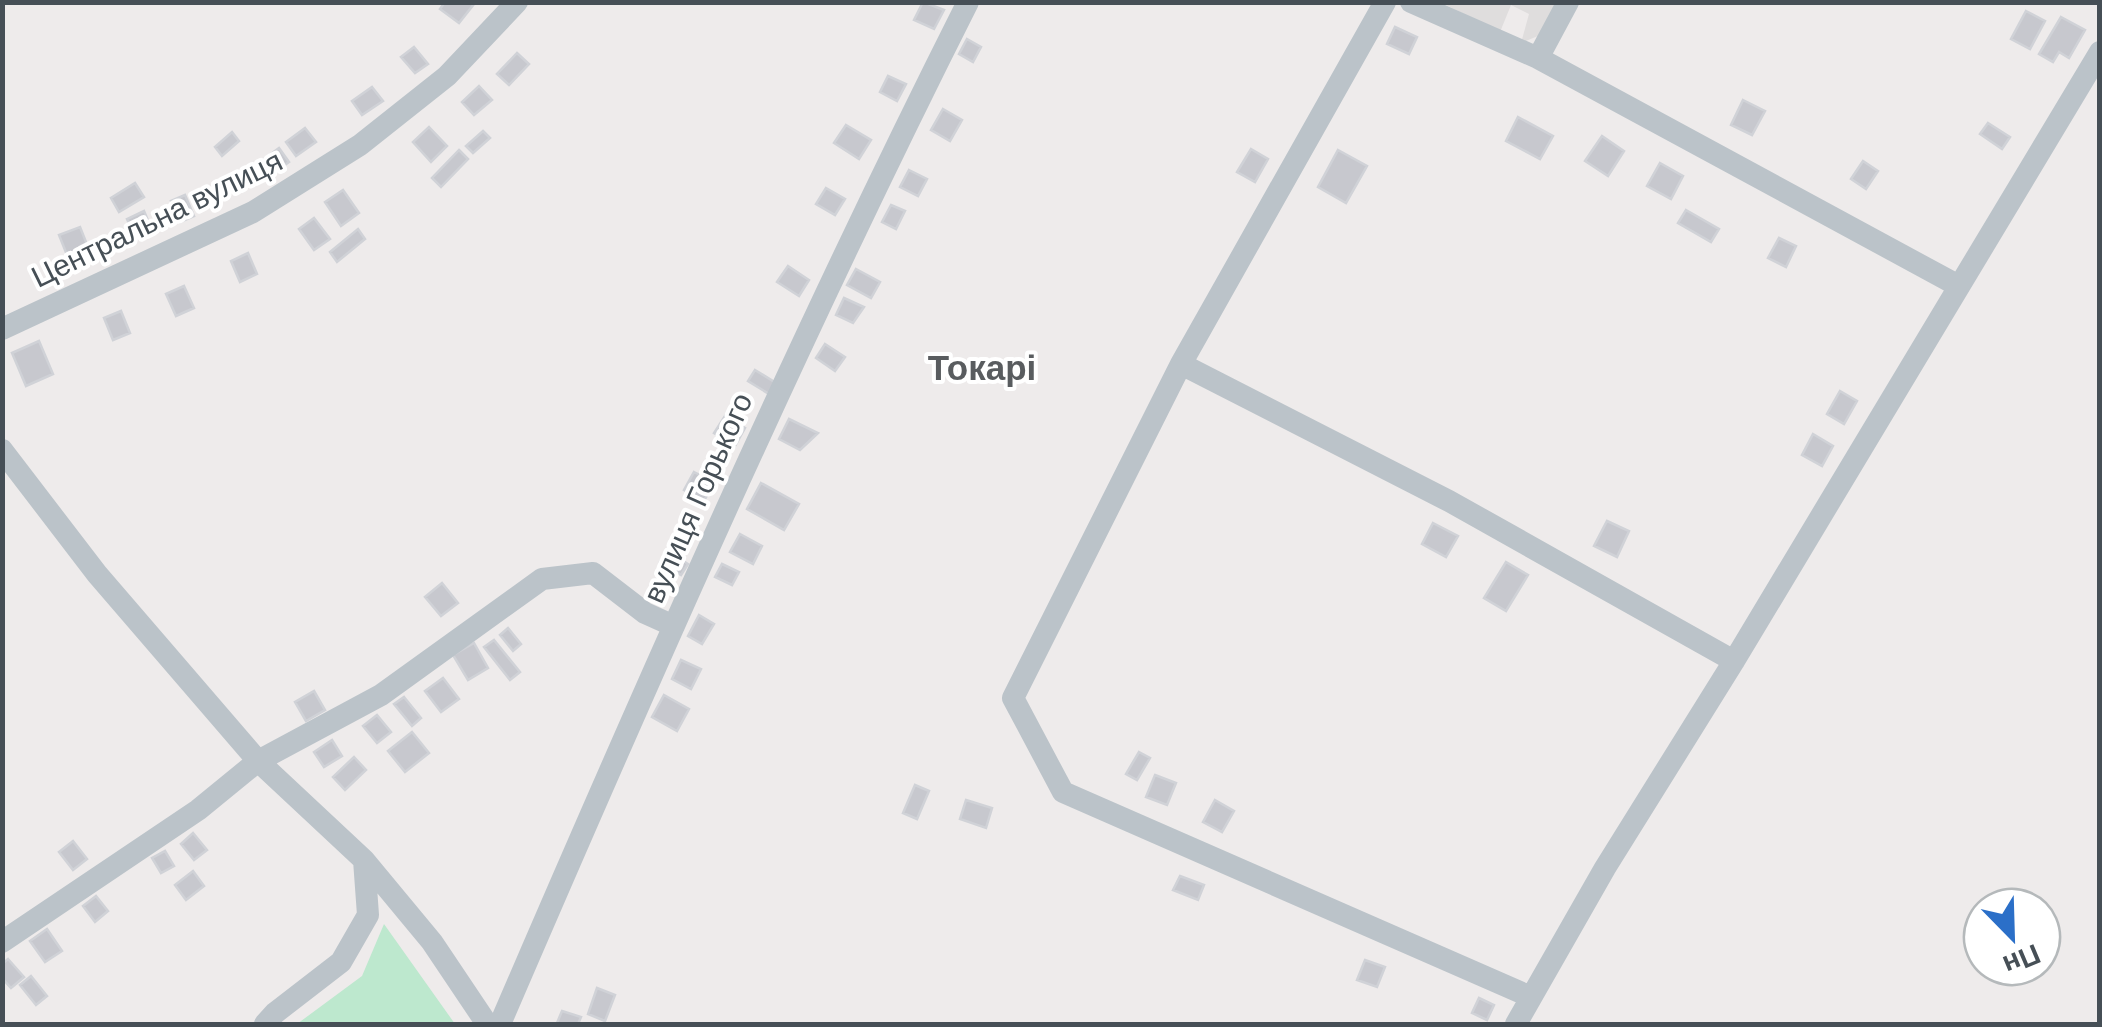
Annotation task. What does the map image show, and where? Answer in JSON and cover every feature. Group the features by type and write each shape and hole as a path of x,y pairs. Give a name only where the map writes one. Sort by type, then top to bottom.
{"street":[{"name":"Центральна вулиця","path":"2,329 253,212 360,146 447,76 517,2"},
{"name":"вулиця Горького","path":"500,1024 758,435 968,2"},
{"path":"1385,2 1181,364 1013,698 1063,792 1531,997"},
{"path":"1411,2 1538,58 1957,285"},
{"path":"1538,58 1568,2"},
{"path":"1516,1024 1605,868 2100,52"},
{"path":"1181,364 1450,501 1734,661"},
{"path":"2,450 98,574 258,761 364,860 432,942 487,1024"},
{"path":"2,942 198,810 258,761 381,695 542,579 593,573 645,613 674,626"},
{"path":"265,1024 341,962 368,915 364,860"}],"shaded area":[{"path":"1442,3 1564,3 1550,31 1521,43 1529,14 1511,5 1500,32"}],"green space":[{"path":"384,924 455,1024 297,1024 362,976"}],"building":[{"path":"445,2 474,4 459,23 440,9"},
{"path":"923,2 944,10 934,29 914,20"},
{"path":"2026,11 2045,21 2030,49 2011,39"},
{"path":"2061,17 2085,30 2069,58 2059,52 2053,62 2039,54"},
{"path":"1395,27 1417,37 1409,54 1387,44"},
{"path":"967,39 981,47 973,62 959,54"},
{"path":"414,47 428,64 415,73 401,57"},
{"path":"517,53 529,64 509,85 497,74"},
{"path":"888,76 906,84 897,101 880,92"},
{"path":"479,86 492,100 474,115 462,102"},
{"path":"372,87 383,101 362,115 352,101"},
{"path":"1743,100 1765,111 1752,135 1731,125"},
{"path":"943,109 962,120 950,141 931,130"},
{"path":"1518,117 1553,136 1540,159 1506,141"},
{"path":"1988,123 2010,137 2002,149 1980,134"},
{"path":"846,125 871,140 859,159 834,143"},
{"path":"429,127 447,146 431,162 413,142"},
{"path":"305,128 316,142 296,156 286,142"},
{"path":"483,131 490,138 473,153 466,146"},
{"path":"232,132 239,141 222,156 215,147"},
{"path":"1602,136 1624,151 1608,176 1585,161"},
{"path":"279,148 289,162 274,173 264,159"},
{"path":"1251,149 1268,159 1255,182 1237,172"},
{"path":"459,150 468,159 441,187 432,178"},
{"path":"1338,150 1367,166 1346,203 1318,187"},
{"path":"1863,161 1878,171 1866,189 1851,179"},
{"path":"1660,163 1683,176 1671,199 1647,186"},
{"path":"909,170 927,179 918,196 900,187"},
{"path":"135,183 144,197 119,212 111,198"},
{"path":"826,188 845,199 835,215 816,204"},
{"path":"343,190 359,213 341,226 325,202"},
{"path":"185,195 194,216 180,222 171,201"},
{"path":"891,205 905,211 896,229 882,222"},
{"path":"1686,210 1719,229 1711,242 1678,223"},
{"path":"144,211 152,230 136,238 127,219"},
{"path":"314,218 330,239 314,250 299,229"},
{"path":"80,227 90,252 69,260 59,235"},
{"path":"358,229 365,239 337,262 330,252"},
{"path":"1779,238 1796,246 1786,267 1768,258"},
{"path":"248,253 257,274 240,282 231,261"},
{"path":"788,266 809,280 799,296 777,282"},
{"path":"856,269 880,282 871,298 847,285"},
{"path":"184,286 194,308 176,316 166,294"},
{"path":"844,298 864,307 853,323 836,315"},
{"path":"121,311 130,333 113,340 104,318"},
{"path":"39,341 53,374 26,386 12,353"},
{"path":"825,344 845,357 835,371 816,358"},
{"path":"755,370 776,383 769,394 748,381"},
{"path":"1840,391 1857,401 1844,424 1827,414"},
{"path":"725,416 745,428 735,446 714,433"},
{"path":"789,419 818,433 800,450 779,439"},
{"path":"1813,434 1833,446 1822,466 1802,455"},
{"path":"694,472 714,482 704,501 684,490"},
{"path":"761,483 799,504 784,530 747,509"},
{"path":"1607,521 1629,531 1617,557 1594,546"},
{"path":"1433,523 1458,536 1446,557 1422,544"},
{"path":"740,534 762,546 753,564 730,552"},
{"path":"667,550 688,564 681,575 660,562"},
{"path":"1506,562 1528,575 1506,611 1484,598"},
{"path":"722,564 739,572 732,585 715,577"},
{"path":"442,583 458,603 441,616 425,597"},
{"path":"699,615 714,624 702,644 688,636"},
{"path":"508,628 521,644 513,651 500,635"},
{"path":"494,640 520,672 510,680 484,647"},
{"path":"474,643 488,668 468,680 453,655"},
{"path":"681,660 701,669 691,689 672,679"},
{"path":"443,678 459,699 441,712 425,691"},
{"path":"314,691 325,710 306,721 295,702"},
{"path":"664,695 689,709 677,731 652,717"},
{"path":"404,697 421,718 412,726 394,704"},
{"path":"377,715 391,732 377,743 363,726"},
{"path":"412,732 429,753 405,772 388,751"},
{"path":"332,740 342,756 324,767 314,752"},
{"path":"1139,752 1150,758 1137,780 1126,774"},
{"path":"354,757 366,770 345,790 333,777"},
{"path":"1155,775 1176,783 1167,805 1146,797"},
{"path":"915,785 929,791 917,819 903,813"},
{"path":"966,800 992,808 986,828 960,819"},
{"path":"1215,800 1234,811 1222,832 1203,822"},
{"path":"193,833 207,850 194,860 181,844"},
{"path":"73,841 87,859 73,870 59,852"},
{"path":"165,851 174,866 161,873 152,858"},
{"path":"193,871 204,886 186,900 175,885"},
{"path":"1180,876 1204,885 1198,900 1173,890"},
{"path":"96,896 108,911 95,922 83,906"},
{"path":"47,929 62,951 45,962 30,941"},
{"path":"8,959 24,977 11,988 2,978 2,964"},
{"path":"1365,960 1385,967 1377,987 1357,980"},
{"path":"31,976 47,996 36,1005 20,985"},
{"path":"597,988 615,995 605,1021 588,1014"},
{"path":"1479,998 1494,1005 1487,1020 1472,1013"},
{"path":"562,1011 581,1017 578,1024 557,1023"}],"district":[{"name":"Токарі","path":"982,368"}]}
